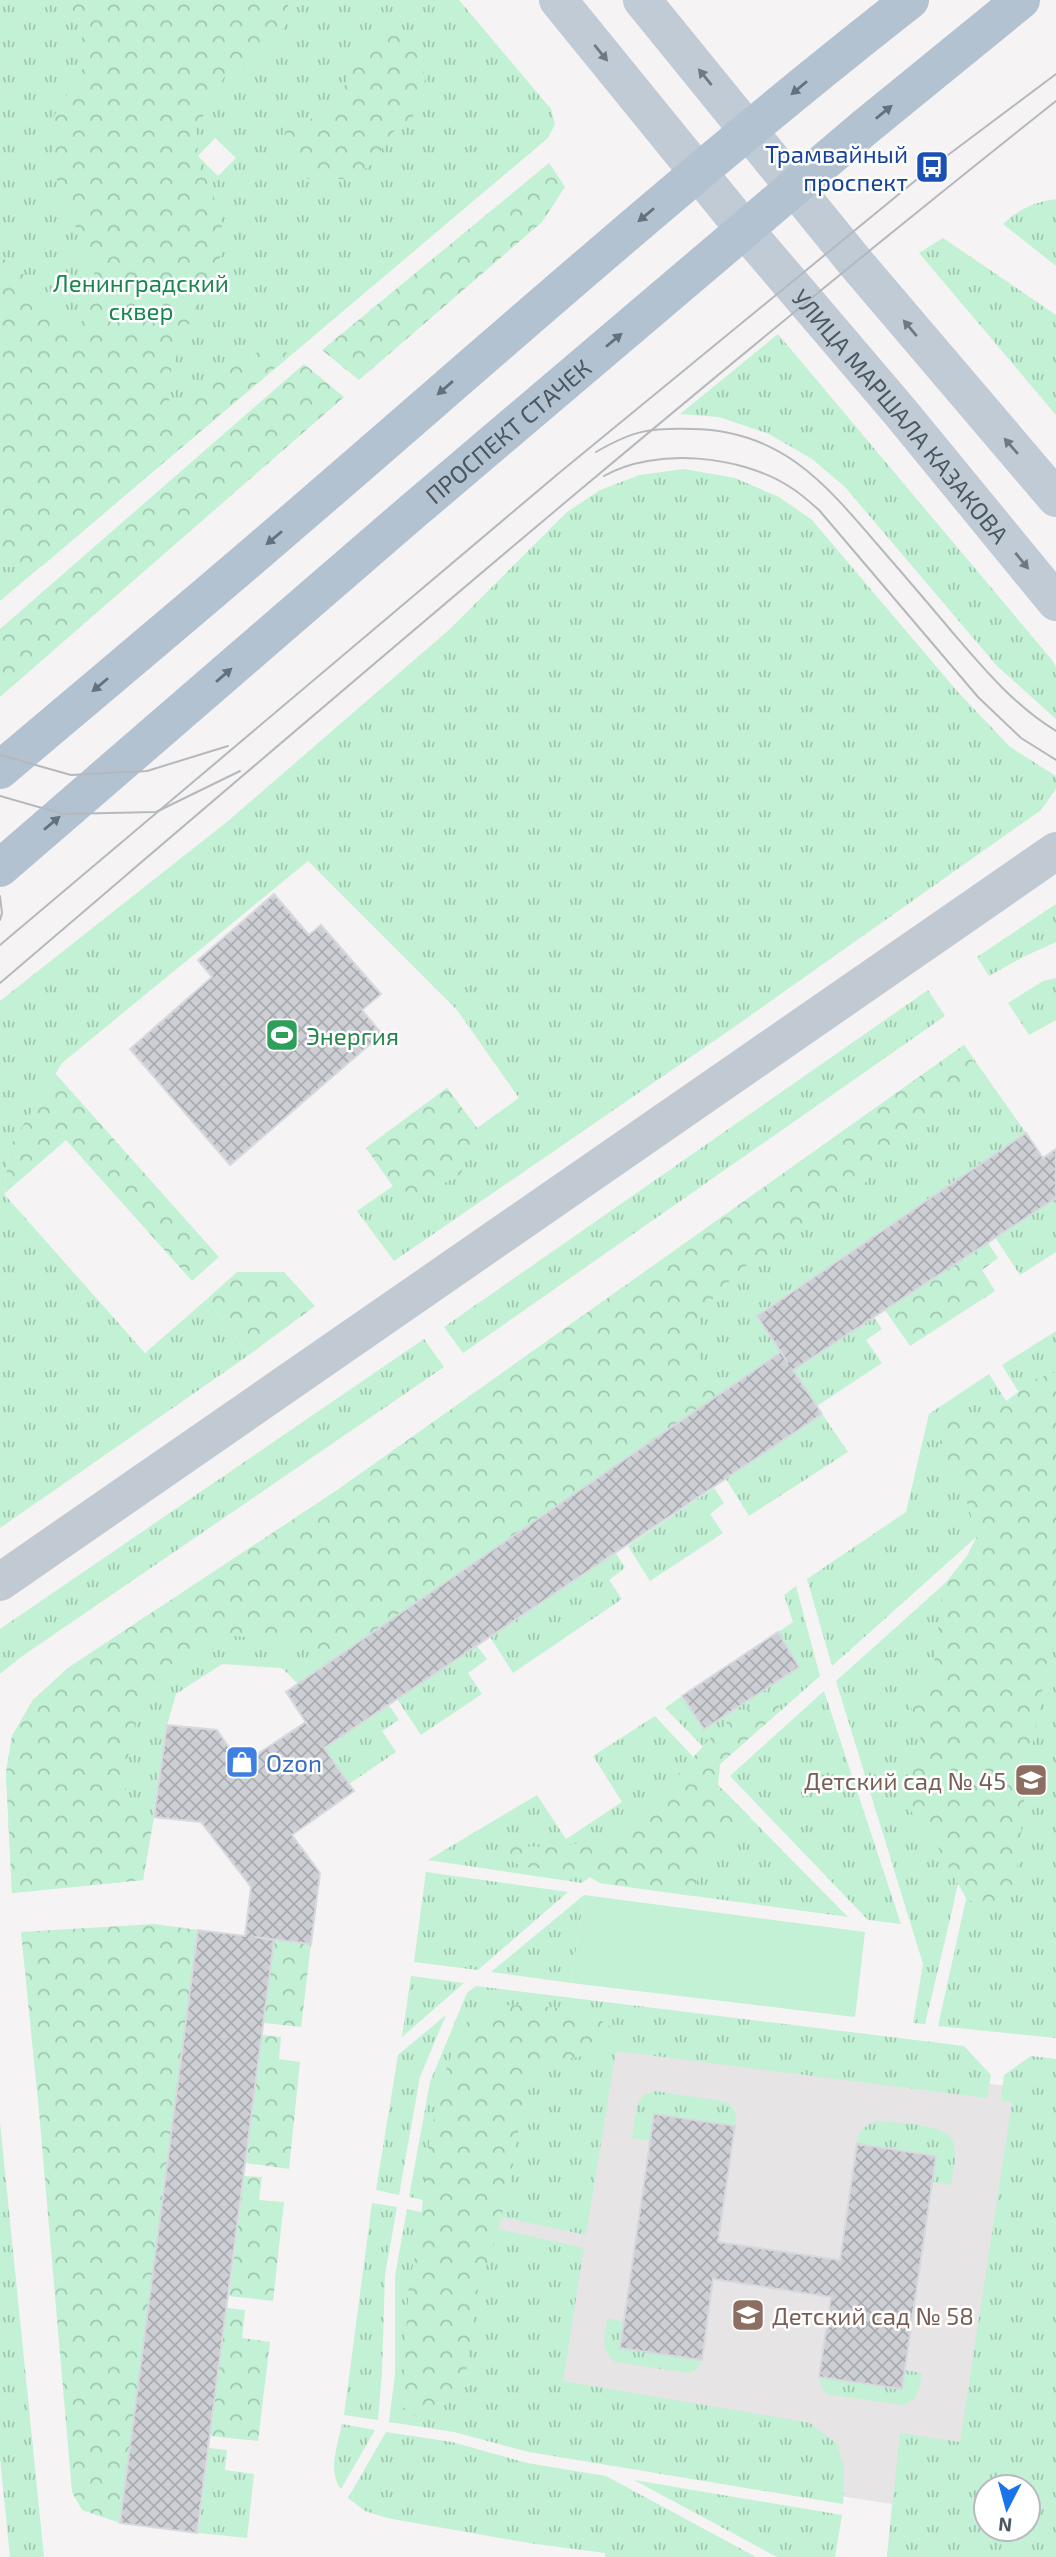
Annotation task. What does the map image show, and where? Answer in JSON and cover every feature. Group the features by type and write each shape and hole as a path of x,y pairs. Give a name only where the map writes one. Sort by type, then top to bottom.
{"main road":[{"path":"0,770 296,519 698,170 910,0"},
{"name":"ПРОСПЕКТ СТАЧЕК","path":"0,868 413,511 794,188 1021,0"}],"street":[{"path":"558,0 745,230"},
{"path":"642,0 794,188 1056,498"},
{"name":"УЛИЦА МАРШАЛА КАЗАКОВА","path":"745,230 901,413 1056,602"},
{"path":"0,1582 1056,851"}],"shaded area":[{"name":"Детский сад № 58","path":"494,2010 945,2079 1056,2091 1056,2557 887,2557 892,2504 683,2472 423,2410"}],"green space":[{"name":"Ленинградский сквер","path":"0,0 459,0 551,109 555,124 548,138 0,601","holes":["215,138 236,158 218,176 198,156"]},
{"path":"64,0 289,0 285,25 263,58 228,70 196,129 199,167 209,184 222,219 221,255 186,330 170,374 169,409 215,376 267,347 291,354 41,567 0,567 0,256 30,280 44,306 74,336 100,288 52,167 54,116 84,67 81,23"},
{"path":"384,25 417,40 425,80 412,120 393,132 372,164 350,179 308,179 285,154 286,128 307,121 335,106 356,62"},
{"path":"549,163 565,187 542,222 359,380 322,350"},
{"path":"1056,199 1056,266 1003,224 1028,207"},
{"path":"943,238 1056,315 1056,415 919,253"},
{"path":"778,334 1052,660 1056,667 1056,719 997,666 845,487 812,459 769,434 719,417 680,414"},
{"path":"304,364 344,397 0,697 0,629"},
{"path":"684,469 735,478 779,497 812,520 957,691 1010,747 1056,776 1056,789 1041,810 730,1030 394,1261 357,1211 393,1186 366,1148 447,1088 477,1128 519,1098 457,1010 308,861 62,1063 9,1149 4,1194 145,1353 207,1299 249,1355 0,1528 0,1001 228,821 450,629 566,513 600,490 640,475"},
{"path":"1056,904 1056,942 989,976 977,957"},
{"path":"1056,978 1056,1020 1029,1035 1008,1003 1043,981"},
{"path":"928,990 945,1016 463,1353 444,1327"},
{"path":"964,1045 1026,1133 757,1315 781,1352 298,1684 282,1668 222,1664 176,1694 167,1725 143,1880 12,1893 6,1773 12,1736 33,1700 68,1668 336,1491"},
{"path":"964,1045 972,1057 974,1071 970,1079 939,1106 859,1189 819,1209 789,1243 742,1268 700,1312 699,1361 717,1396 334,1659 290,1641 224,1635 167,1667 140,1706 129,1748 125,1803 154,1817 143,1880 12,1893 6,1773 12,1736 33,1700 68,1668 336,1491"},
{"path":"55,1073 219,1257 192,1281 66,1140 4,1194 9,1148"},
{"path":"447,1088 477,1128 461,1174 419,1197 393,1186 366,1148"},
{"path":"1056,1198 1056,1252 1020,1275 995,1237"},
{"path":"988,1243 998,1258 982,1270 995,1291 910,1346 885,1310"},
{"path":"237,1272 284,1272 315,1306 249,1355 207,1299"},
{"path":"874,1317 882,1329 866,1340 882,1363 817,1406 793,1370"},
{"path":"1056,1331 1056,1453 1002,1365"},
{"path":"424,1339 444,1367 0,1674 0,1629"},
{"path":"1056,1372 1056,1625 1053,1628 1026,1782 1018,1862 1010,1899 989,1913 966,1898 937,1846 916,1820 902,1794 922,1744 908,1697 933,1675 943,1586 967,1556 977,1536 962,1486 937,1451 948,1418 994,1410 1036,1379"},
{"path":"989,1374 1052,1474 1030,1489 832,1666 807,1579 906,1512 929,1414"},
{"path":"822,1414 848,1452 749,1516 726,1479"},
{"path":"714,1488 724,1503 710,1514 723,1533 650,1581 628,1546"},
{"name":"Детский сад № 45","path":"1056,1491 1056,2038 938,2026"},
{"path":"1039,1499 952,1911 925,2024 913,2023 923,1964 836,1681"},
{"path":"616,1553 625,1568 609,1580 622,1599 513,1673 490,1637"},
{"path":"796,1586 820,1676 720,1764 665,1708 682,1696 704,1728 799,1667 778,1632 793,1622 784,1595"},
{"path":"477,1646 487,1659 468,1673 482,1694 421,1735 397,1699"},
{"path":"824,1691 901,1924 868,1920 730,1776"},
{"path":"773,1697 781,1710 720,1764 718,1785 751,1818 724,1836 700,1868 693,1896 600,1883 579,1871 525,1867 497,1855 511,1846 556,1847 607,1839 639,1818 713,1735 738,1715"},
{"path":"389,1705 399,1720 382,1731 396,1752 349,1784 324,1748"},
{"path":"655,1716 710,1775 582,1883 428,1860 537,1795 566,1839 622,1802 593,1756"},
{"path":"718,1785 848,1917 600,1883"},
{"path":"426,1872 568,1892 478,1970 414,1962"},
{"path":"584,1895 571,1983 491,1972"},
{"path":"584,1895 865,1932 855,2017 571,1983"},
{"path":"155,1924 198,1930 120,2523 82,2510 72,2492 21,1932"},
{"path":"274,1940 311,1944 301,2027 264,2023"},
{"path":"411,1976 464,1983 402,2037"},
{"path":"476,1986 964,2046 991,2075 987,2098 616,2051 586,2235 409,2197 430,2082 467,1993"},
{"path":"503,2005 548,2007 579,2012 594,2017 617,2033 598,2054 531,2064 511,2178 496,2238 478,2290 464,2385 454,2401 417,2417 402,2407 409,2281 418,2245 430,2134 448,2063 468,2020"},
{"path":"446,2015 420,2077 399,2195 376,2190 398,2055"},
{"path":"262,2035 281,2037 279,2059 300,2062 289,2169 246,2163"},
{"path":"1031,2056 1056,2059 1056,2557 887,2557 900,2433 960,2442 1012,2102 1001,2100 1004,2075"},
{"path":"656,2091 726,2102 735,2112 735,2126 655,2114 651,2141 632,2138 637,2105 643,2095"},
{"path":"877,2121 920,2125 949,2136 955,2152 951,2185 932,2182 935,2156 857,2144 863,2129"},
{"path":"0,2122 44,2557 10,2557 0,2458"},
{"path":"244,2176 262,2177 259,2200 284,2202 273,2301 229,2296"},
{"path":"372,2203 397,2207 385,2275 378,2420 344,2415"},
{"path":"407,2209 584,2248 563,2381 810,2423 837,2444 844,2468 843,2504 529,2452 454,2432 389,2422 395,2374 395,2276"},
{"path":"227,2308 245,2310 242,2338 270,2342 258,2441 210,2436"},
{"path":"607,2318 624,2322 621,2348 702,2360 698,2368 688,2373 615,2362 605,2348"},
{"path":"904,2370 922,2373 915,2398 901,2405 826,2394 819,2377 901,2389"},
{"path":"342,2424 375,2430 341,2489 334,2466"},
{"path":"386,2432 452,2442 527,2463 606,2476 756,2557 605,2557 605,2553 529,2543 387,2518 365,2511 348,2498"},
{"path":"209,2448 227,2450 225,2470 254,2474 247,2538 198,2533"},
{"path":"634,2480 842,2515 835,2557 777,2557"}],"building":[{"path":"274,894 309,935 321,925 381,994 362,1010 382,1034 230,1165 130,1049 212,977 198,960"},
{"path":"1026,1133 1043,1158 1056,1149 1056,1198 793,1370 822,1414 324,1748 354,1791 292,1835 320,1873 311,1944 255,1937 274,1940 197,2533 120,2523 198,1930 245,1936 251,1887 201,1822 154,1817 167,1725 217,1730 241,1765 306,1722 286,1692 781,1352 757,1316"},
{"path":"778,1632 799,1667 704,1729 682,1696"},
{"path":"654,2114 735,2126 718,2242 840,2260 857,2144 936,2156 902,2389 819,2377 831,2297 713,2279 702,2360 620,2348"}],"tram line":[{"path":"0,945 559,473 932,167 1056,74"},
{"path":"0,983 656,427 1056,101"},
{"path":"596,452 642,432 677,429 723,432 775,449 798,464 838,500 988,673 1027,710 1056,731"},
{"path":"604,476 648,461 698,459 747,468 790,487 819,510 978,697 1021,738 1056,760"},
{"path":"0,755 71,775 147,771 228,746"},
{"path":"0,796 63,814 156,812 240,771"},
{"path":"0,896 0,920"}],"place":[{"name":"Трамвайный проспект","path":"932,167"},
{"name":"Энергия","path":"282,1035"},
{"name":"Ozon","path":"242,1762"},
{"name":"Детский сад № 45","path":"1031,1780"},
{"name":"Детский сад № 58","path":"748,2315"}]}
